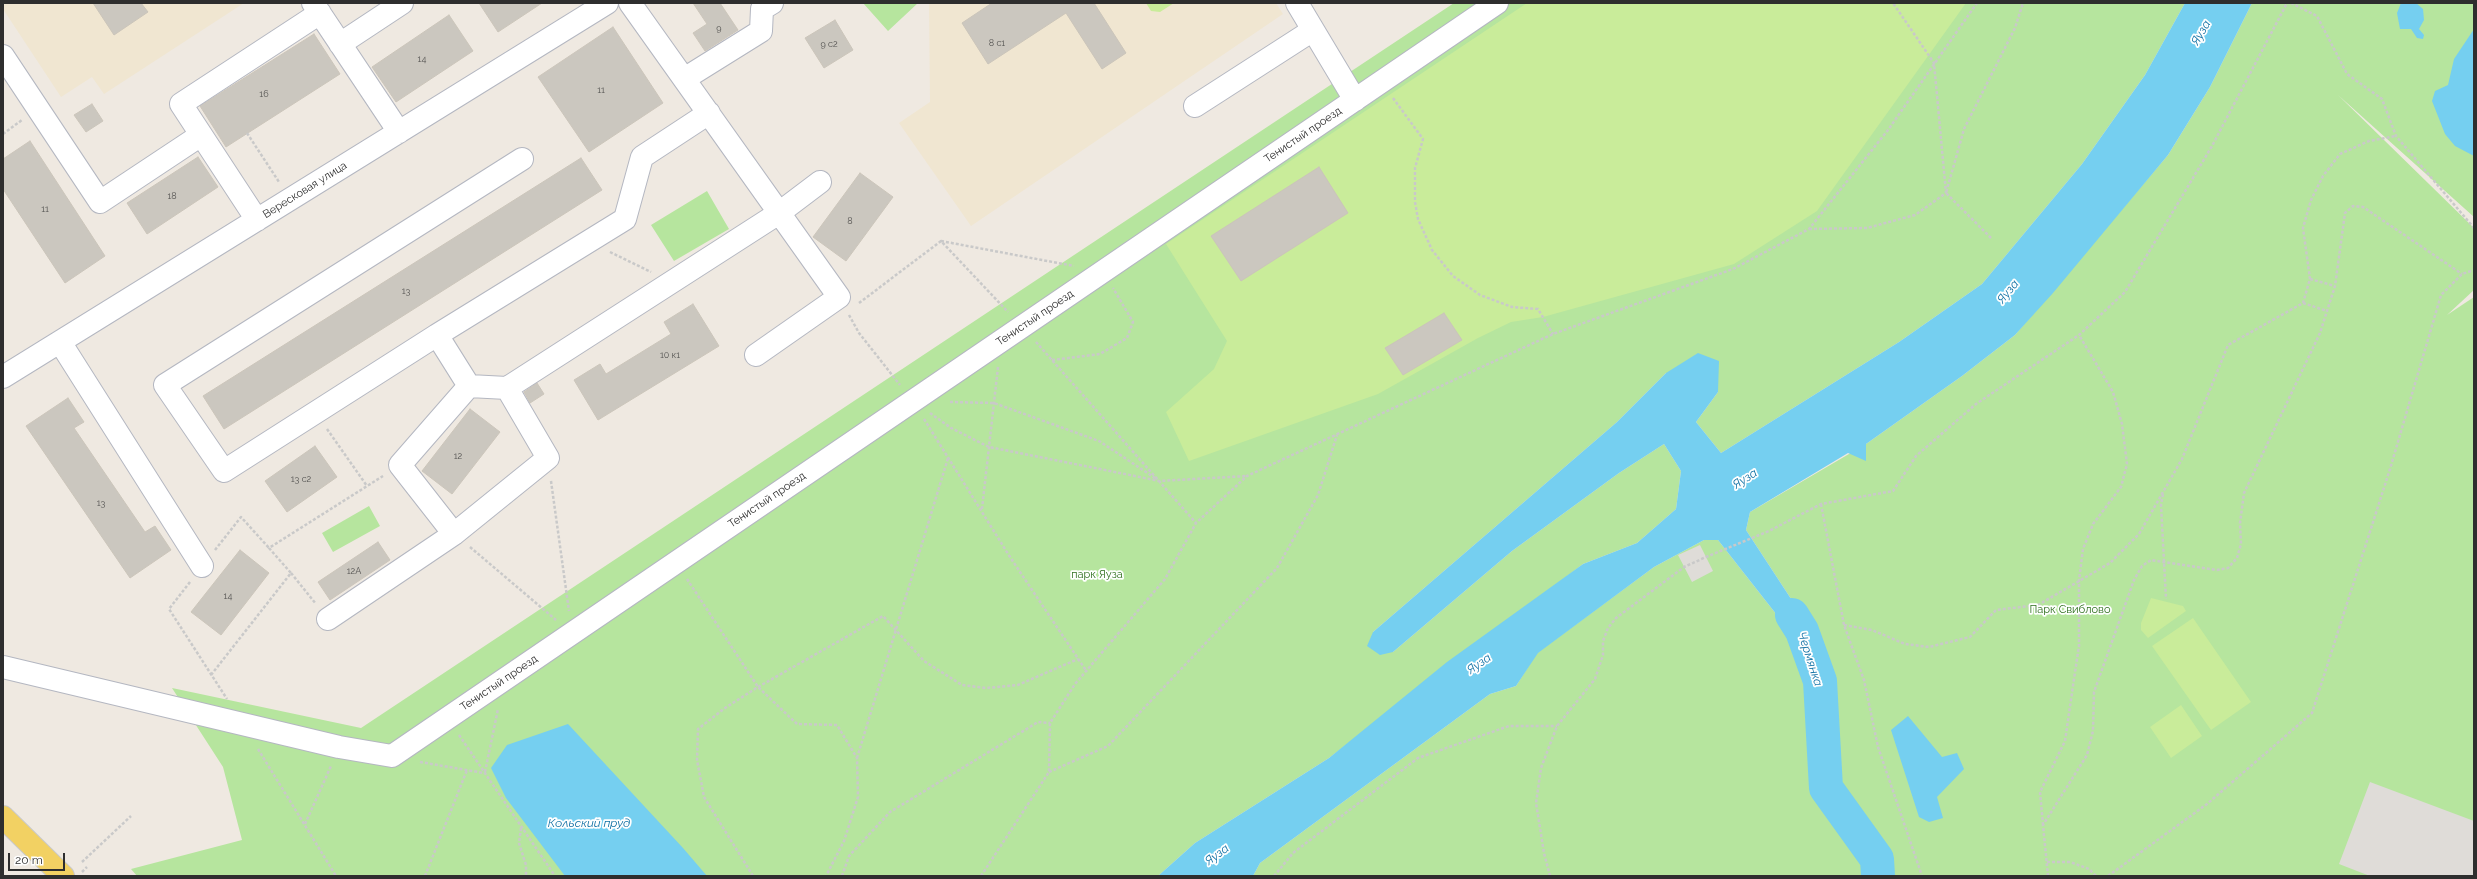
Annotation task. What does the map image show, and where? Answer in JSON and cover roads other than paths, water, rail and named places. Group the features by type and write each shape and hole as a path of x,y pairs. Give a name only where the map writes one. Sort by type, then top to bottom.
{"main road":[{"path":"3,817 63,876"}],"street":[{"path":"340,44 402,3"},
{"name":"Вересковая улица","path":"3,377 607,3"},
{"path":"630,3 839,297 756,355"},
{"path":"684,79 762,31 762,9 772,3"},
{"path":"1297,3 1355,100"},
{"name":"Тенистый проезд","path":"3,667 140,702 339,748 392,756 1497,3"},
{"path":"257,220 181,104 317,8 399,132"},
{"path":"1195,106 1313,30"},
{"path":"3,56 100,202 201,135"},
{"path":"522,159 166,385 224,471 437,335 625,219 642,158 709,113"},
{"path":"469,386 507,388 779,212 820,182"},
{"path":"437,335 469,386"},
{"path":"60,342 202,566"},
{"path":"454,534 400,465 469,386"},
{"path":"328,618 454,534 548,458 507,388"}],"water":[{"name":"Яуза","path":"2185,3 2252,3 2210,87 2168,155 2053,293 2015,335 1962,376 1866,444 1866,461 1848,453 1750,512 1746,530 1797,608 1816,674 1780,619 1718,540 1704,540 1654,567 1538,653 1516,686 1490,694 1260,863 1253,876 1158,876 1195,843 1329,758 1447,662 1583,564 1637,543 1676,509 1681,471 1664,444 1619,473 1512,551 1393,652 1380,655 1367,646 1373,632 1617,422 1666,373 1698,353 1719,361 1718,392 1696,422 1721,453 1899,342 1982,284 2082,164 2145,75"},
{"path":"2401,3 2416,3 2423,9 2424,20 2419,29 2424,35 2423,39 2417,38 2411,29 2400,29 2397,13"},
{"path":"2474,29 2474,156 2455,146 2445,134 2432,101 2435,91 2448,85 2454,59"},
{"path":"1908,716 1942,757 1957,753 1964,769 1937,797 1943,818 1929,822 1919,817 1891,730"},
{"name":"Кольский пруд","path":"568,724 707,876 565,876 506,798 491,768 507,745"}],"waterway":[{"name":"Чермянка","path":"1792,615 1802,631 1820,681 1826,788 1877,859 1878,876"}],"park label":[{"name":"парк Яуза","path":"1097,575"},
{"name":"Парк Свиблово","path":"2070,610"}]}
